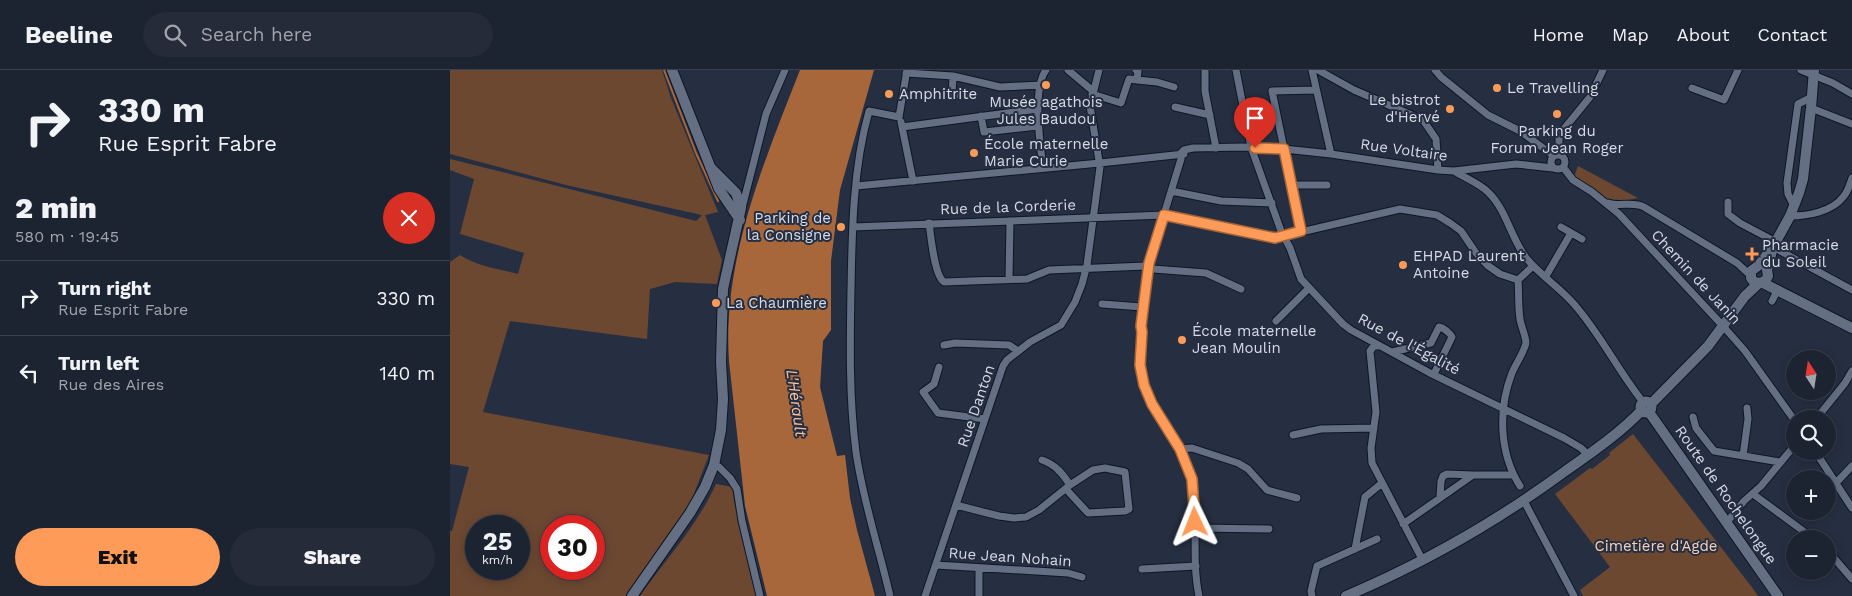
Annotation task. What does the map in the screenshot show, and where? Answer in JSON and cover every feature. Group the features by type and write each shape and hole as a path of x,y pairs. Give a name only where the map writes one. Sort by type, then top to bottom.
{"main road":[{"path":"672,70 710,167 724,197 740,220"},
{"path":"1346,596 1423,561 1524,501 1588,455 1646,407 1690,366 1723,326 1759,275 1790,216 1802,178 1814,73"},
{"path":"632,596 690,513 705,488 714,465 721,430 723,400 721,362 723,290 742,204 736,193 710,167"},
{"path":"1759,275 1778,290 1852,328"},
{"name":"Route de Rochelongue","path":"1646,407 1778,596"}],"street":[{"path":"724,197 732,202 742,204 766,114 785,70"},
{"path":"1043,168 1038,109 1042,75 1046,70"},
{"path":"1068,70 1093,92 1122,103 1129,79 1157,82 1174,87"},
{"name":"Rue Danton","path":"925,596 1003,366 1018,351 1061,325 1075,302 1086,269 1100,164 1090,106 1100,70"},
{"path":"1137,70 1137,80"},
{"path":"1205,70 1205,91 1216,148"},
{"name":"Rue de l'Égalité","path":"1236,70 1251,147 1284,236 1302,279 1309,288 1343,324 1362,336 1564,438 1581,448 1588,455"},
{"path":"1312,70 1331,154"},
{"path":"1318,70 1354,90 1423,120 1436,140 1438,170"},
{"path":"1435,70 1488,115 1520,131 1556,155 1565,160 1563,167 1558,169 1553,168 1550,162 1556,155 1559,135 1590,97 1603,70"},
{"path":"1692,88 1724,100 1738,70"},
{"path":"1800,70 1814,73 1852,94"},
{"path":"913,180 899,117 907,71 953,76 1000,87 1041,85"},
{"path":"953,76 952,95 967,94"},
{"path":"1301,231 1272,91 1316,90"},
{"path":"1794,206 1788,194 1787,183 1798,104 1812,97"},
{"path":"1175,107 1210,115"},
{"path":"1811,108 1852,124"},
{"path":"902,126 1038,109"},
{"path":"890,596 871,523 856,452 850,332 853,227 862,137 869,111 899,117"},
{"path":"981,116 984,132 1038,126"},
{"name":"Rue Voltaire","path":"856,186 1100,164 1181,153 1184,150 1193,148 1251,147 1284,149 1454,171 1516,164 1553,168"},
{"path":"1181,153 1181,159 1148,268 1142,307 1140,365 1144,385 1152,404 1180,449 1192,479 1199,596"},
{"name":"Chemin de Janin","path":"1563,167 1573,180 1592,192 1618,214 1723,326 1744,351 1787,410"},
{"name":"Route de Rochelongue","path":"1454,171 1488,191 1498,204 1524,256 1532,266 1546,276 1579,310 1601,339 1646,407"},
{"path":"1790,216 1800,216 1828,209 1845,194 1852,178"},
{"path":"1291,185 1327,185"},
{"path":"1171,191 1221,201 1272,202"},
{"path":"1728,202 1728,214 1740,223 1852,290"},
{"path":"1605,203 1616,206 1638,204 1644,206 1759,275"},
{"name":"Rue de la Corderie","path":"853,227 1164,215 1275,238 1394,209 1437,215 1460,231 1487,265 1500,274 1518,280"},
{"path":"1009,279 1010,221"},
{"path":"929,224 939,279 944,282 1027,279 1050,270 1148,268 1206,273 1240,289"},
{"path":"1561,227 1582,240"},
{"path":"1546,276 1571,233"},
{"path":"1520,486 1513,475 1504,438 1502,418 1512,374 1526,343 1520,318 1518,280 1532,266"},
{"path":"1276,321 1309,288"},
{"path":"1772,301 1778,290"},
{"path":"1102,304 1142,307"},
{"path":"1392,352 1431,343 1439,328 1442,328 1452,337 1434,374"},
{"path":"1362,336 1370,351 1376,412 1371,456 1374,468 1423,561"},
{"path":"944,345 955,343 1009,345 1018,351"},
{"path":"1370,351 1374,346 1381,346"},
{"path":"939,367 934,384 922,392 938,413 985,420"},
{"path":"1823,410 1852,371"},
{"path":"1743,456 1748,419 1747,408"},
{"path":"1693,417 1696,428 1714,451 1780,462"},
{"path":"1293,435 1321,429 1374,428"},
{"path":"1180,449 1192,448 1238,463 1248,469 1267,490 1298,498"},
{"path":"1727,522 1786,455"},
{"path":"956,505 999,516 1026,517 1040,510 1068,487 1093,470 1106,468 1125,472 1129,509 1125,511 1088,513 1068,487 1058,468 1042,460"},
{"path":"714,465 719,467 730,478 737,489 742,521 760,596"},
{"path":"1852,466 1836,483 1852,508"},
{"path":"1440,497 1442,476 1447,474 1513,475"},
{"path":"1403,524 1473,475"},
{"path":"1355,548 1365,497 1382,483"},
{"path":"1753,494 1802,530"},
{"path":"1524,501 1574,596"},
{"path":"1195,528 1269,529"},
{"path":"1313,596 1311,591 1317,566 1377,539"},
{"path":"1836,560 1852,578"},
{"name":"Rue Jean Nohain","path":"936,565 1068,573 1082,577"},
{"path":"1142,569 1196,566"},
{"path":"979,568 980,596"}],"green space":[{"path":"450,70 662,70 671,98 718,212 705,215 722,260 717,284 675,282 650,289 647,339 510,321 483,412 709,455 690,504 627,596 450,596 450,531 452,531 469,467 450,464 450,262 460,255 480,265 518,274 524,253 460,234 474,179 450,170 450,159 696,221 702,215 566,185 450,154"},
{"path":"1578,166 1638,198 1613,203 1574,177"},
{"name":"Cimetière d'Agde","path":"1633,434 1758,596 1583,596 1580,590 1610,567 1555,494 1590,468 1592,469"},
{"path":"716,484 733,487 734,501 756,596 640,596 700,514"}],"water":[{"name":"L'Hérault","path":"800,70 874,70 840,190 831,261 831,330 823,341 820,387 837,456 845,455 850,498 875,596 767,596 745,506 729,361 729,323 732,286 748,212"}],"waterway":[{"path":"664,70 696,153 718,201"}],"place":[{"name":"Musée agathois Jules Baudou","path":"1046,85"},
{"name":"Le Travelling","path":"1497,88"},
{"name":"Amphitrite","path":"889,94"},
{"name":"Le bistrot d'Hervé","path":"1450,109"},
{"name":"Parking du Forum Jean Roger","path":"1557,114"},
{"name":"École maternelle Marie Curie","path":"974,153"},
{"name":"Parking de la Consigne","path":"841,227"},
{"name":"Pharmacie du Soleil","path":"1752,254"},
{"name":"EHPAD Laurent Antoine","path":"1403,265"},
{"name":"La Chaumière","path":"716,303"},
{"name":"École maternelle Jean Moulin","path":"1182,340"}],"route":[{"path":"1195,522 1192,479 1180,449 1148,398 1140,370 1141,326 1147,274 1164,215 1275,238 1301,231 1284,149 1255,148"}]}
